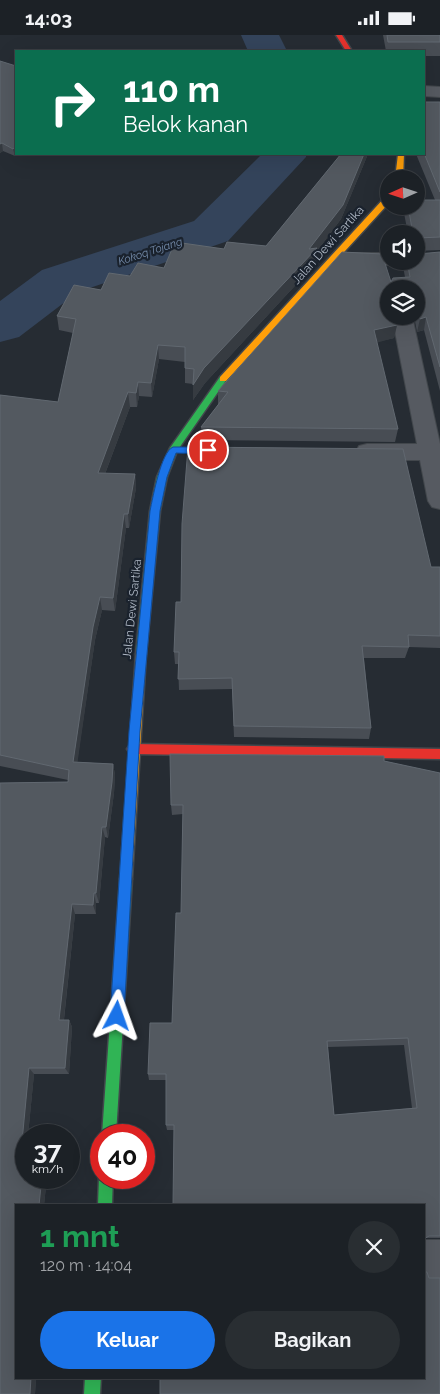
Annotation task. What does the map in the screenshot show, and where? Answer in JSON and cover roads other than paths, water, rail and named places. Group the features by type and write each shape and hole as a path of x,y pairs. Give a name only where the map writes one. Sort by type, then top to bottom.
{"street":[{"path":"339,35 348,50"},
{"path":"425,91 440,92"},
{"path":"400,170 401,155"},
{"name":"Jalan Dewi Sartika","path":"110,1124 133,749 155,511 162,477 173,450 214,389 380,208"},
{"path":"333,259 380,265"},
{"path":"404,325 435,452 440,501"},
{"path":"173,450 199,450"},
{"path":"349,452 435,452"},
{"path":"133,749 440,754"},
{"path":"105,1204 106,1189"},
{"path":"425,1259 440,1259"},
{"path":"92,1394 93,1379"}],"waterway":[{"name":"Kokoq Tojang","path":"260,35 267,50"},
{"name":"Kokoq Tojang","path":"0,326 60,281 211,231 284,155"}]}
